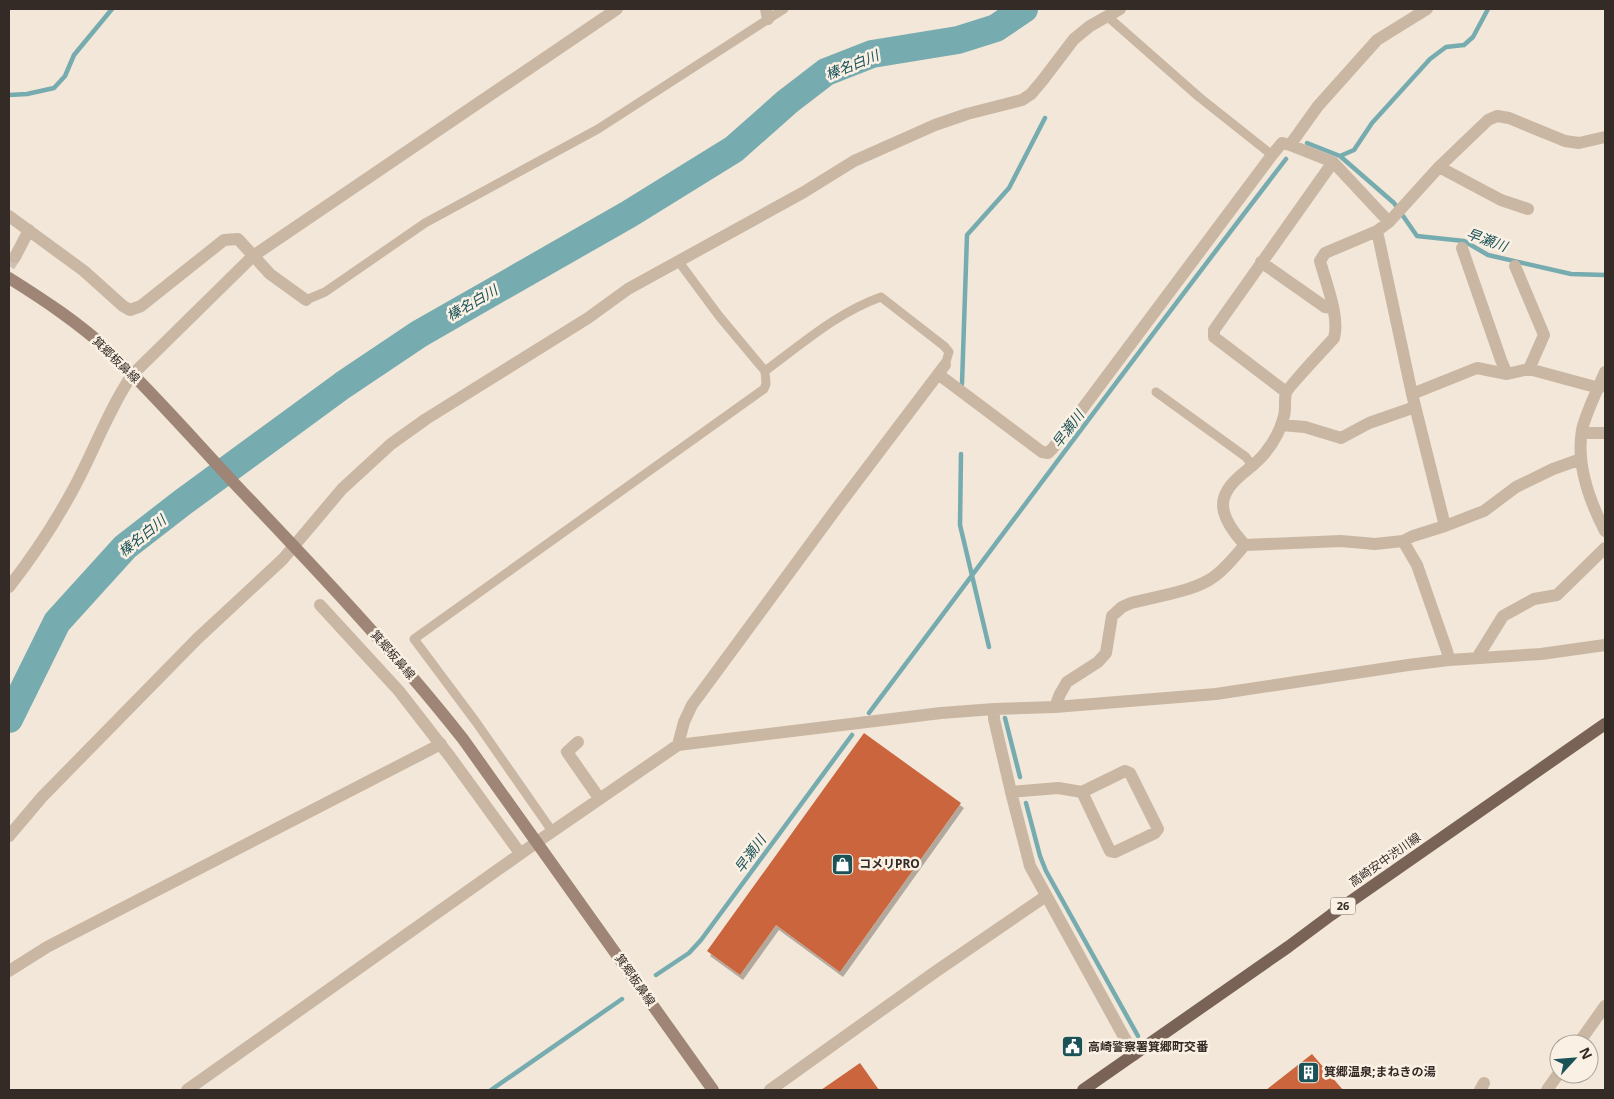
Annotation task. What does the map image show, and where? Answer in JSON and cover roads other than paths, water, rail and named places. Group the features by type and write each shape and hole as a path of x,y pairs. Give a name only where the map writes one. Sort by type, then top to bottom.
{"main road":[{"name":"箕郷板鼻線","path":"9,278 53,306 109,351 290,542 425,691 463,739 713,1090"},
{"name":"高崎安中渋川線","path":"1083,1090 1605,724"}],"street":[{"path":"9,587 30,561 75,485 120,393 132,375 253,256 617,9"},
{"path":"9,836 42,796 75,762 197,639 283,559 290,542 342,489 391,444 426,419 588,318 628,289 804,192 854,161 935,125 967,114 1022,100 1031,94 1074,39 1120,9"},
{"path":"1290,145 1318,106 1377,40 1427,9"},
{"path":"1245,545 1236,535 1223,510 1224,498 1237,478 1253,467 1264,454 1281,425 1284,416 1286,392 1334,338 1336,330 1333,308 1320,261 1325,253 1377,231 1389,222 1439,167 1488,120 1497,116 1509,118 1565,141 1579,143 1605,137"},
{"path":"678,745 680,733 692,706 941,370 1042,452 1048,453 1282,143 1333,162 1389,222"},
{"path":"1286,392 1214,337 1214,330 1333,162"},
{"path":"1439,167 1501,200 1528,209"},
{"path":"9,216 84,271 130,310 141,306 224,240 238,239 270,274 306,300"},
{"path":"15,257 29,230"},
{"path":"1377,231 1412,394 1445,526"},
{"path":"1462,248 1500,360 1507,374"},
{"path":"1261,262 1325,307 1333,308"},
{"path":"1515,266 1544,335 1528,370"},
{"path":"1412,394 1477,368 1507,374 1528,370 1599,388"},
{"path":"1605,372 1582,433 1581,459 1594,508 1605,531"},
{"path":"1281,425 1305,427 1341,438 1369,423 1415,407"},
{"path":"1582,433 1605,433"},
{"path":"1055,707 1067,682 1098,662 1106,653 1112,616 1122,607 1196,586 1209,580 1222,570 1245,545 1341,541 1375,544 1403,541 1484,511 1516,487 1553,468 1581,459"},
{"path":"1403,541 1416,565 1449,660"},
{"path":"1477,658 1502,616 1534,599 1557,595 1605,548"},
{"path":"320,605 399,691 441,744 520,853"},
{"path":"187,1090 520,853 678,745 941,713 1055,707 1216,694 1449,660 1541,654 1605,645"},
{"path":"994,709 994,719 1030,866 1134,1055"},
{"path":"578,742 566,752 599,798"},
{"path":"12,965 441,744"},
{"path":"1011,792 1058,788 1082,792 1125,771 1130,773 1158,829 1156,833 1115,852 1110,851 1082,792"},
{"path":"770,1090 1046,896"},
{"path":"1585,1034 1605,1006"}],"lane":[{"path":"306,300 325,292 425,223 598,128 767,14 784,9"},
{"path":"1107,16 1199,97 1272,155"},
{"path":"552,831 476,722 414,639 764,389 766,371 719,316 679,262"},
{"path":"766,371 829,324 866,302 881,297 944,346 949,352 941,370"},
{"path":"1156,392 1246,457 1253,467"}],"waterway":[{"path":"9,95 27,94 54,88 65,76 74,55 112,9"},
{"name":"榛名白川","path":"9,719 57,622 125,547 183,502 343,385 419,334 629,214 734,149 787,102 826,72 872,54 958,40 996,28 1024,9"},
{"path":"1340,156 1354,150 1372,123 1430,59 1446,47 1464,45 1473,37 1488,9"},
{"path":"962,384 967,235 1009,188 1045,118"},
{"name":"早瀬川","path":"1307,143 1340,156 1394,203 1417,236 1464,241 1488,255 1571,274 1605,275"},
{"name":"早瀬川","path":"869,713 1286,159"},
{"path":"961,454 960,525 989,647"},
{"path":"1005,718 1020,777"},
{"name":"早瀬川","path":"656,975 689,953 701,940 852,735"},
{"path":"1026,803 1040,856 1046,871 1138,1036"},
{"name":"早瀬川","path":"491,1090 622,999"}],"tunnel":[{"path":"9,266 15,257"}],"place":[{"name":"コメリPRO","path":"843,864"},
{"name":"高崎警察署箕郷町交番","path":"1072,1047"},
{"name":"箕郷温泉;まねきの湯","path":"1308,1072"}]}
